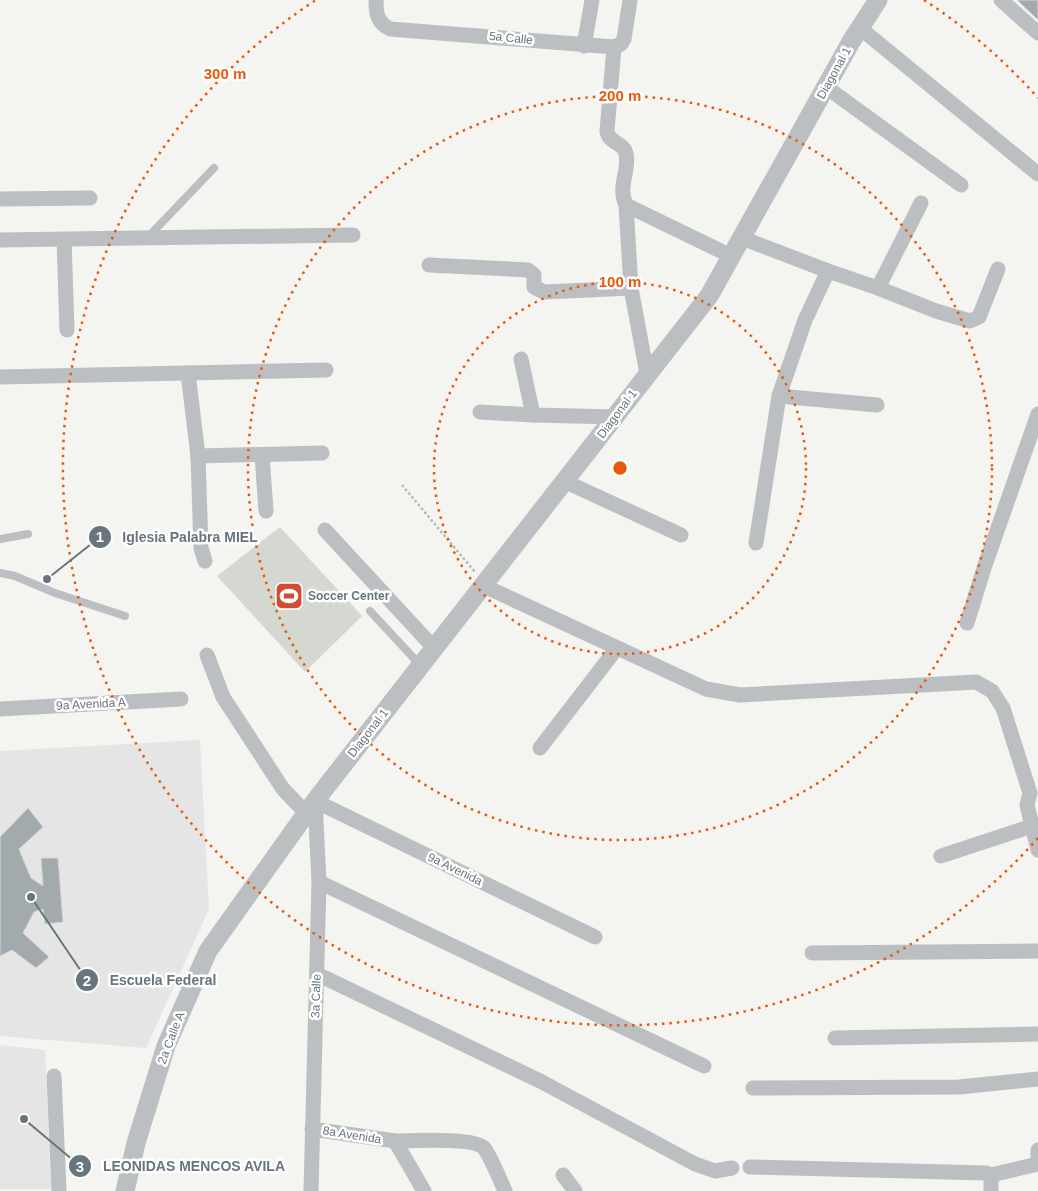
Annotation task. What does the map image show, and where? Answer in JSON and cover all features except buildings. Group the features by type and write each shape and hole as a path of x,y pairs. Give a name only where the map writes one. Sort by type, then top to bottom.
{"street":[{"name":"5a Calle","path":"376,0 376,11 379,20 390,29 614,47"},
{"path":"584,46 592,0"},
{"path":"630,0 624,39 621,44 614,47 607,134 611,141 624,149 626,155 622,189 626,205 631,288 647,374"},
{"name":"Diagonal 1","path":"311,807 566,482 647,374 710,296 826,86 878,0"},
{"path":"1001,0 1038,32"},
{"path":"860,28 1038,174"},
{"path":"826,86 961,185"},
{"path":"0,199 90,198"},
{"path":"878,288 921,203"},
{"path":"626,205 731,256"},
{"path":"0,240 353,235"},
{"path":"742,238 936,311 970,321 979,317 998,269"},
{"path":"64,239 67,330"},
{"path":"429,265 528,270 534,275 534,287 544,292 631,288"},
{"path":"756,543 779,396 805,320 828,271"},
{"path":"521,359 533,415"},
{"path":"0,377 326,370"},
{"path":"188,373 198,456 201,548 205,561"},
{"path":"779,396 877,405"},
{"path":"480,412 616,417"},
{"path":"967,623 987,559 1038,416"},
{"path":"198,456 322,453"},
{"path":"262,455 266,511"},
{"path":"566,482 681,535"},
{"path":"325,530 434,648"},
{"path":"485,585 706,690 740,695 976,682 992,691 1003,708 1034,791 1027,805 1038,850"},
{"path":"540,748 617,648"},
{"path":"207,655 222,697 283,789 311,807"},
{"name":"9a Avenida A","path":"0,709 181,699"},
{"name":"3a Calle","path":"311,807 319,882 311,1191"},
{"name":"9a Avenida","path":"311,807 594,937"},
{"name":"2a Calle A","path":"125,1191 136,1143 166,1046 208,951 311,807"},
{"path":"941,856 1032,826"},
{"path":"319,882 704,1066"},
{"path":"812,954 1038,951"},
{"path":"316,974 542,1082 695,1164 715,1170 732,1168"},
{"path":"835,1038 1038,1034"},
{"path":"54,1076 59,1191"},
{"path":"753,1088 958,1087 1038,1079"},
{"name":"8a Avenida","path":"312,1129 395,1141 424,1191"},
{"path":"395,1141 439,1140 472,1142 484,1148 505,1191"},
{"path":"750,1167 986,1172 991,1174 1038,1164 1038,1150"},
{"path":"991,1174 991,1191"},
{"path":"563,1175 575,1191"}],"lane":[{"path":"148,238 214,168"},
{"path":"0,539 28,534"},
{"path":"0,573 15,576 55,593 125,616"},
{"path":"370,610 421,666"}],"path":[{"path":"402,485 485,585"}],"shaded area":[{"name":"Soccer Center","path":"280,527 362,616 305,672 217,576"},
{"path":"200,740 209,909 146,1048 0,1036 0,751"},
{"path":"0,1045 45,1050 51,1189 0,1189"}],"place":[{"name":"Iglesia Palabra MIEL","path":"47,579"},
{"name":"Soccer Center","path":"289,596"},
{"name":"Escuela Federal","path":"31,897"},
{"name":"LEONIDAS MENCOS AVILA","path":"24,1119"}]}
